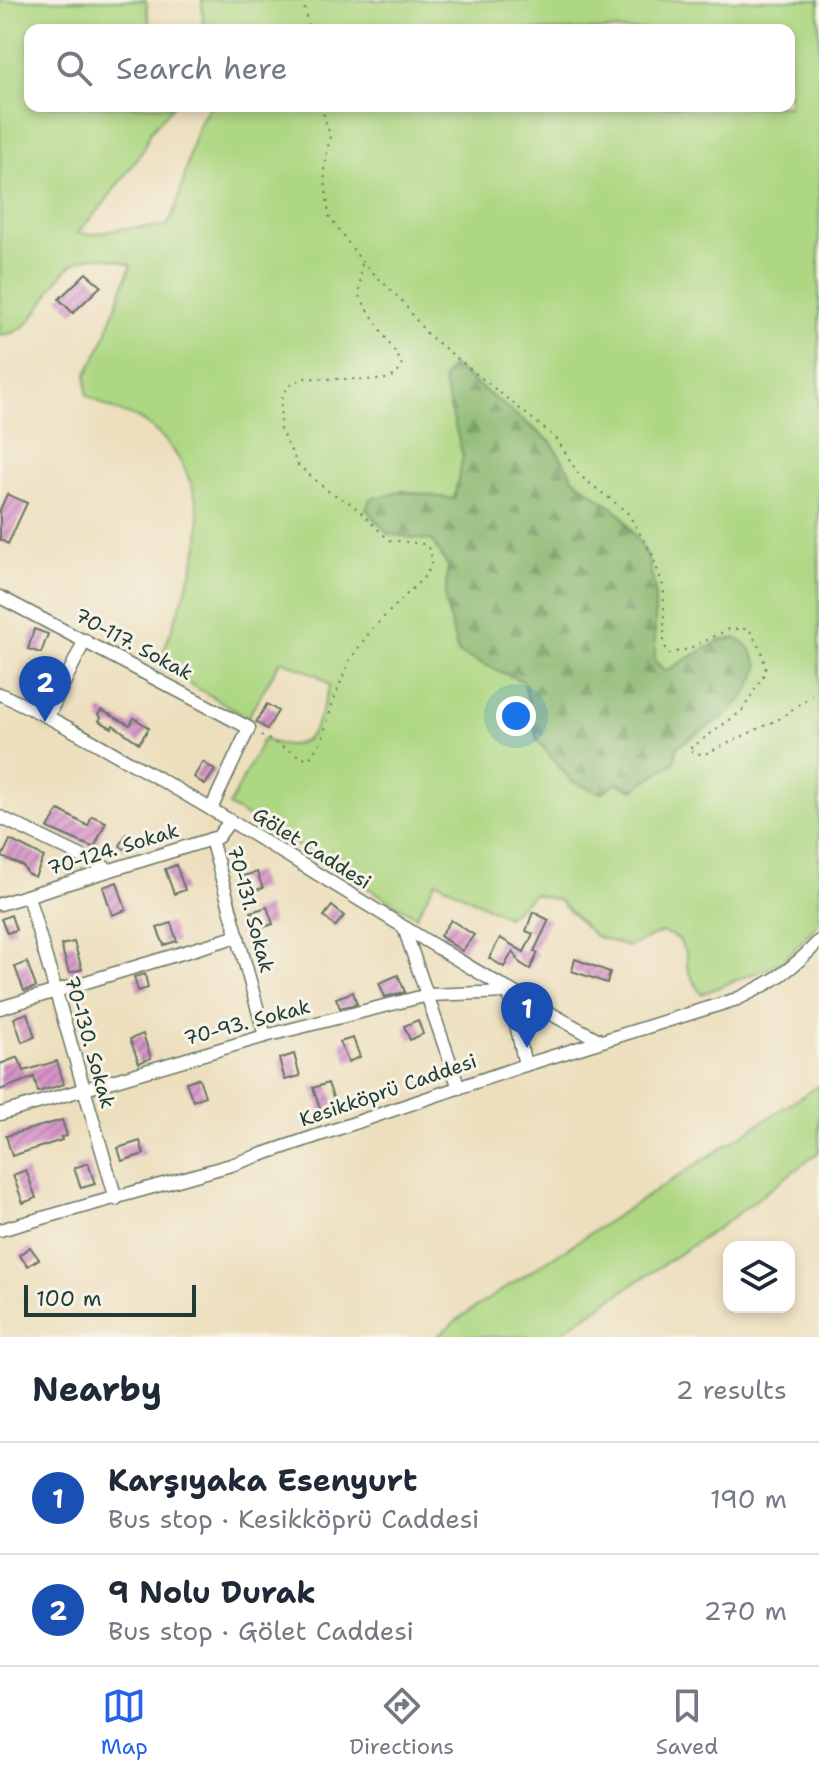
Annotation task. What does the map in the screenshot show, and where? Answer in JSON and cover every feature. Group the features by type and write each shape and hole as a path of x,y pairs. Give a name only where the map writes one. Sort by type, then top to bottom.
{"street":[{"name":"70-117. Sokak","path":"0,597 249,728"},
{"path":"48,716 85,640"},
{"name":"Gölet Caddesi","path":"0,694 48,716 211,809 509,992 601,1041"},
{"path":"211,809 249,728"},
{"path":"0,817 110,870"},
{"name":"70-124. Sokak","path":"0,904 218,837 230,821"},
{"name":"70-131. Sokak","path":"211,839 265,1036"},
{"name":"70-130. Sokak","path":"28,896 116,1199"},
{"path":"404,927 459,1088"},
{"path":"0,1008 238,936"},
{"name":"Kesikköprü Caddesi","path":"0,1230 231,1165 525,1065 737,999 795,967 819,941"},
{"path":"509,992 525,1065"},
{"name":"70-93. Sokak","path":"0,1114 265,1036 428,995 509,992"}],"path":[{"path":"303,0 308,24"},
{"path":"323,112 330,135 324,171 329,216 362,262 402,301 427,334 556,438 579,475 627,512 651,552 664,588 664,643 668,654 688,649 729,629 749,629 762,652 766,671 742,711 688,750 703,755 779,719 819,690"},
{"path":"249,728 309,759 322,740 349,661 372,629 427,574 432,560 430,550 424,544 389,540 352,504 328,491 298,465 280,429 281,400 288,387 302,378 382,380 397,375 402,363 359,296 362,262"}],"green space":[{"path":"0,0 146,0 150,24 24,24 24,112 168,112 150,132 144,149 101,207 77,233 90,234 167,226 179,196 195,135 207,112 795,112 795,24 203,24 202,0 819,0 819,923 781,963 701,994 688,971 686,954 678,938 662,932 628,947 595,936 558,900 534,894 507,917 436,881 416,916 229,806 263,739 293,745 303,741 316,725 330,686 317,675 281,660 248,717 158,666 197,552 197,503 184,469 164,440 137,418 87,395 86,376 101,347 131,265 102,257 82,260 66,270 33,318 19,330 0,335","holes":["452,365 551,442 574,479 621,514 647,555 655,589 655,661 665,671 719,641 726,716 677,747 674,762 633,790 537,740 524,682 445,601 448,566 403,491 454,500 463,456 443,380"]},
{"path":"451,365 551,442 574,479 621,514 647,555 655,589 655,661 666,671 719,641 736,638 749,647 759,666 746,694 737,705 677,746 674,762 633,790 618,783 601,793 572,782 537,740 524,682 458,653 445,601 448,566 432,541 388,534 366,509 370,499 403,491 454,499 463,456 443,380"},
{"path":"819,1085 819,1152 724,1224 554,1337 436,1337 462,1316"}],"building":[{"path":"86,273 101,286 73,313 59,299"},
{"path":"7,494 27,503 8,544 0,540 0,510"},
{"path":"34,629 48,634 41,653 28,649"},
{"path":"267,704 278,711 267,729 256,722"},
{"path":"101,710 130,725 134,718 149,728 139,743 113,725 112,728 99,721"},
{"path":"203,762 215,770 205,785 194,777"},
{"path":"59,810 88,826 92,816 106,822 94,848 48,828"},
{"path":"126,834 135,840 128,851 120,846"},
{"path":"10,840 44,857 35,877 28,874 23,866 2,857"},
{"path":"176,865 185,890 174,894 165,869"},
{"path":"257,872 263,888 246,893 240,877"},
{"path":"117,882 126,910 112,915 103,887"},
{"path":"332,906 344,916 335,927 324,916"},
{"path":"267,907 273,924 258,929 251,912"},
{"path":"533,912 549,920 534,951 538,953 530,969 520,963 513,951 504,967 489,958 500,938 524,952 533,934 526,931"},
{"path":"11,915 16,930 7,933 1,919"},
{"path":"451,920 474,935 462,951 440,936"},
{"path":"171,923 177,941 164,945 157,928"},
{"path":"74,942 82,969 69,973 61,945"},
{"path":"575,959 610,972 607,983 572,971"},
{"path":"27,962 36,987 24,991 15,967"},
{"path":"145,974 148,988 138,991 134,977"},
{"path":"398,975 405,992 385,997 379,983"},
{"path":"353,992 357,1004 340,1008 336,998"},
{"path":"27,1013 35,1037 22,1042 14,1018"},
{"path":"418,1020 423,1034 410,1040 404,1026"},
{"path":"143,1034 151,1058 139,1063 130,1039"},
{"path":"353,1038 360,1057 348,1062 340,1042"},
{"path":"294,1054 300,1076 285,1080 279,1059"},
{"path":"18,1057 24,1071 57,1061 64,1084 38,1092 34,1077 0,1090 0,1064"},
{"path":"199,1078 205,1096 193,1101 186,1082"},
{"path":"328,1083 336,1106 321,1111 313,1088"},
{"path":"62,1120 67,1136 61,1137 62,1140 12,1156 6,1136"},
{"path":"140,1141 144,1154 122,1161 118,1148"},
{"path":"88,1163 95,1184 81,1188 74,1168"},
{"path":"26,1170 36,1198 23,1203 13,1175"},
{"path":"30,1247 39,1259 28,1266 19,1255"}],"place":[{"name":"9 Nolu Durak","path":"45,722"},
{"name":"Karşıyaka Esenyurt","path":"527,1048"}]}
